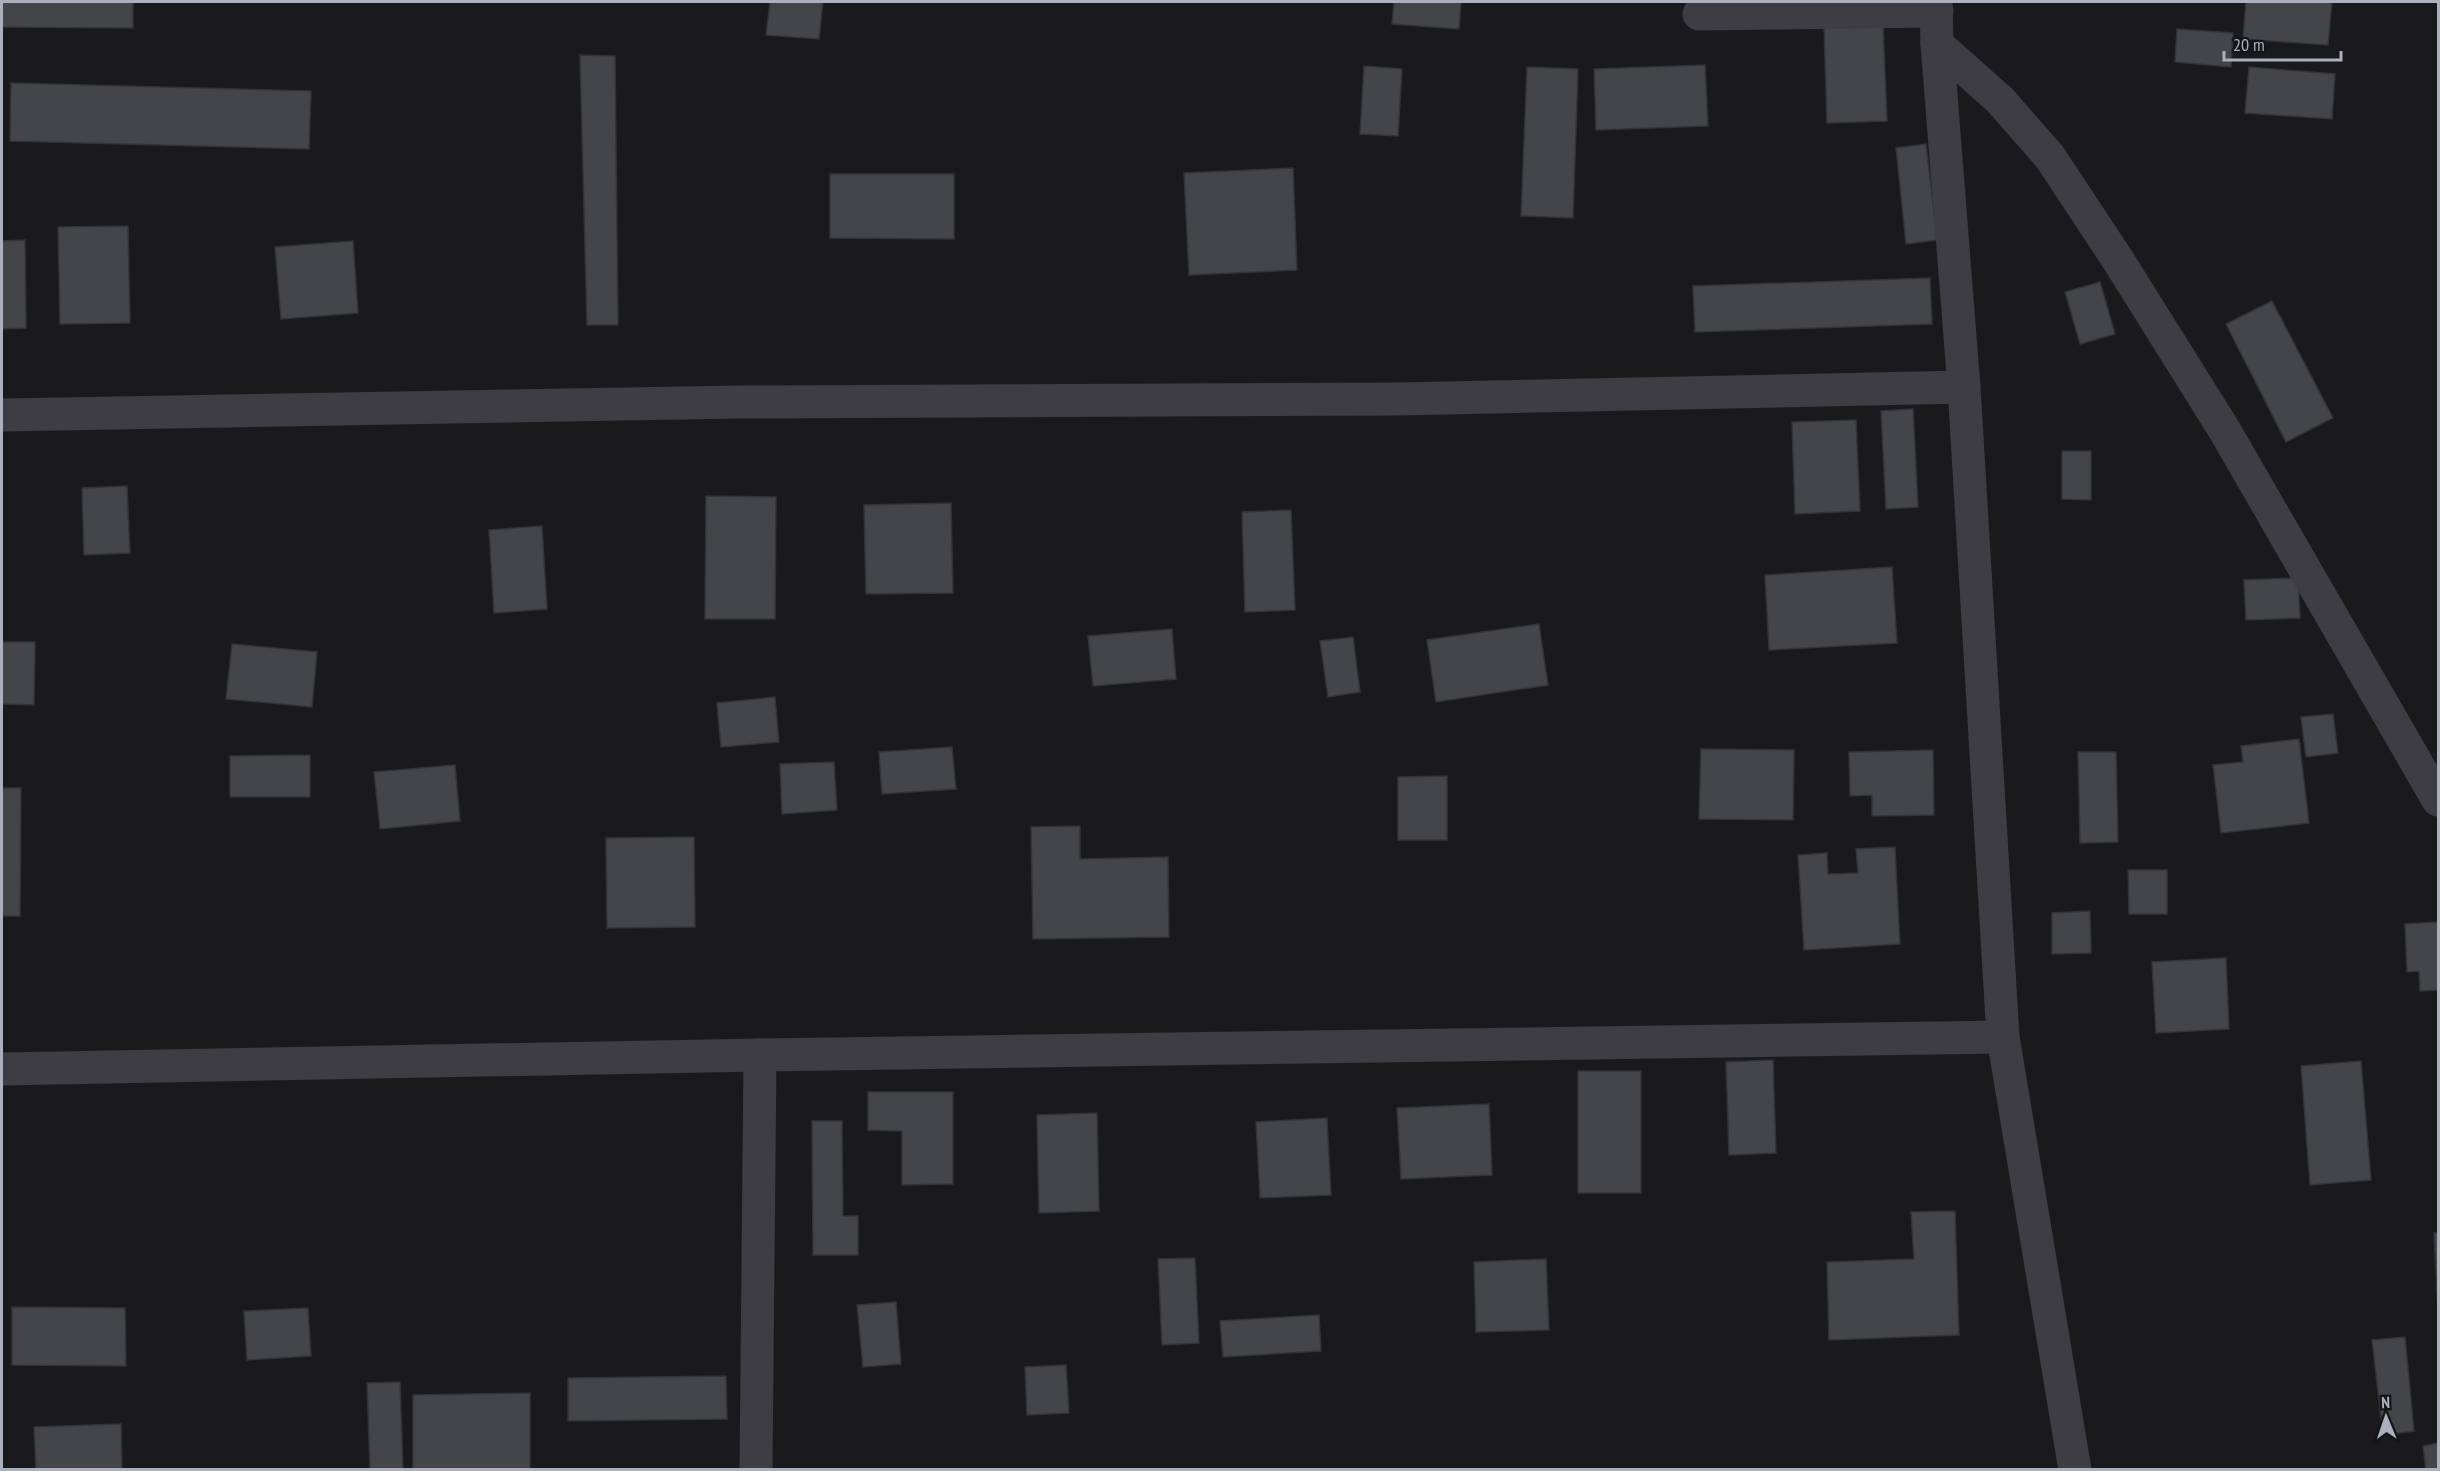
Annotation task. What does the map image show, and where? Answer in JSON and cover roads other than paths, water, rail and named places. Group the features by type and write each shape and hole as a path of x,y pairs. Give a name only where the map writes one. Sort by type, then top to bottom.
{"street":[{"path":"1699,14 1937,6 1937,44 1964,387 2003,1037 2075,1470"},
{"path":"1937,44 2000,100 2050,157 2118,260 2225,431 2439,800"},
{"path":"2,415 741,402 1399,399 1964,387"},
{"path":"2,1069 760,1055 2003,1037"},
{"path":"756,1470 760,1055"}]}
